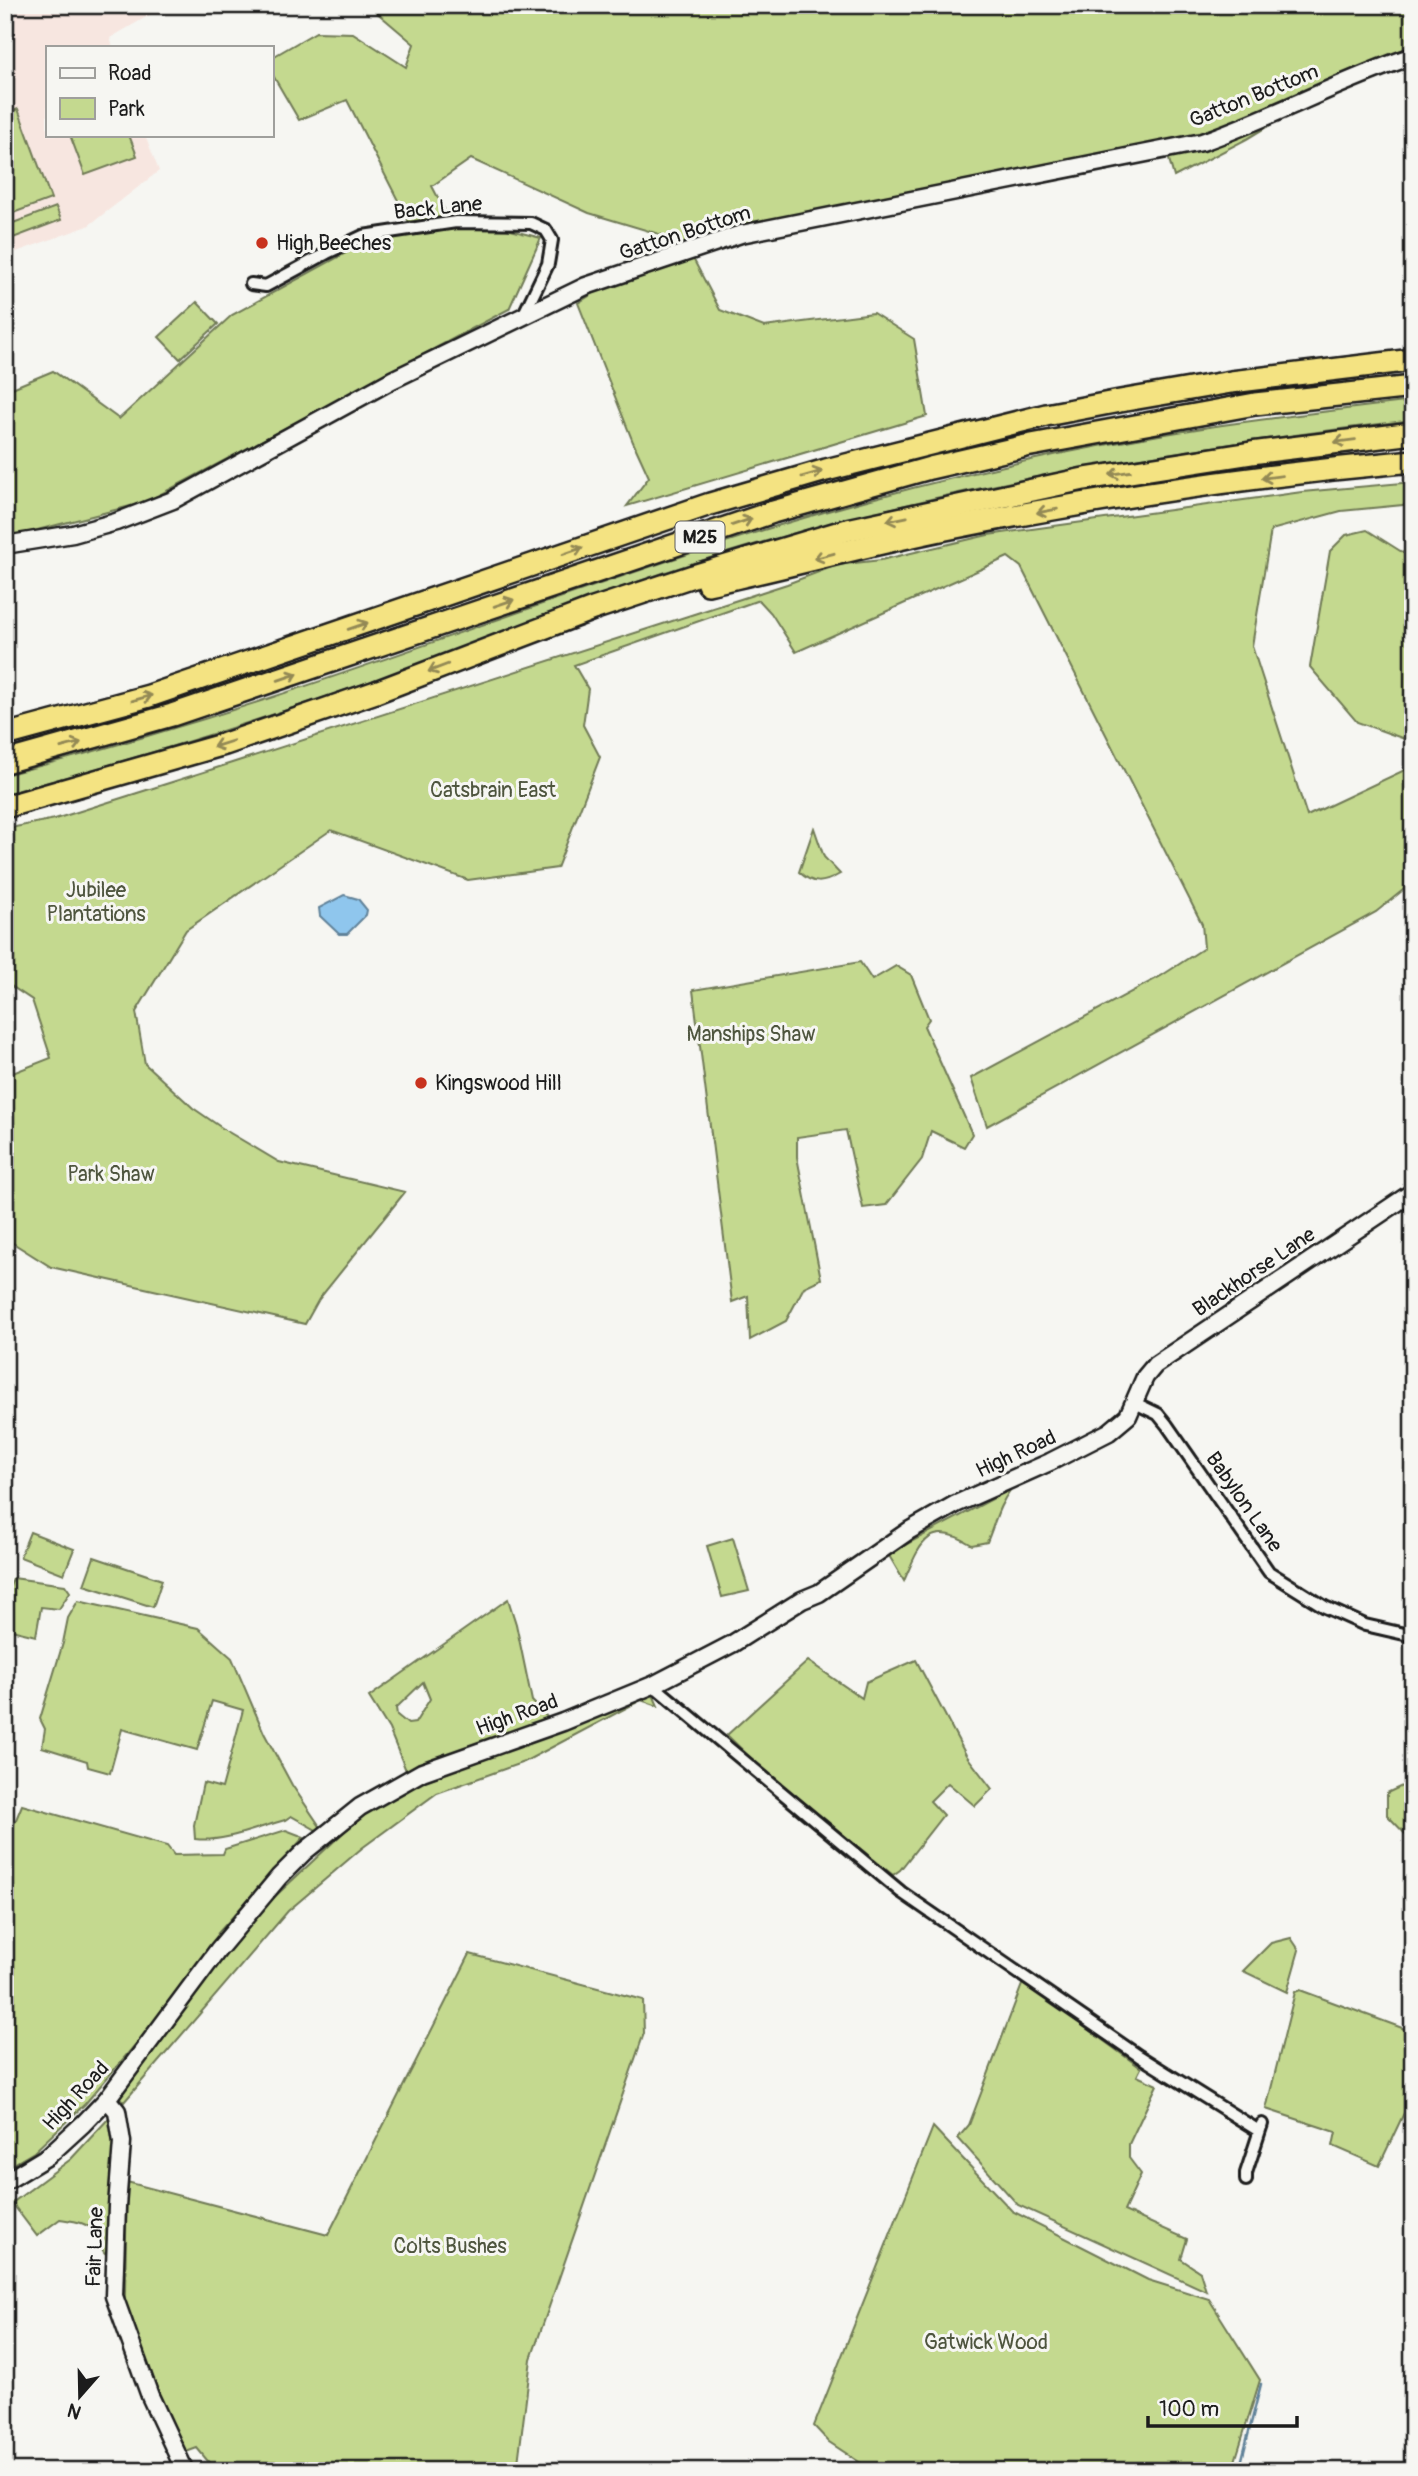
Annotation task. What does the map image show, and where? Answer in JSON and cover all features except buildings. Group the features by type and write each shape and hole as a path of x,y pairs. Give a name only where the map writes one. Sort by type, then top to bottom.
{"highway":[{"name":"M25","path":"5,735 149,696 710,504 826,470 920,445 1083,408 1231,382 1413,360"},
{"name":"M25","path":"5,762 70,746 198,707 774,512 930,468 1026,446 1255,404 1413,387"},
{"name":"M25","path":"5,807 225,744 376,692 593,609 847,530 1084,478 1251,453 1413,433"},
{"name":"M25","path":"593,609 957,527 1234,482 1413,461"}],"street":[{"name":"Gatton Bottom","path":"5,545 73,534 116,522 173,500 392,380 586,286 741,234 1202,142 1240,129 1367,72 1413,56"},
{"name":"Back Lane","path":"251,284 266,286 363,236 456,222 531,223 546,230 552,240 548,264 523,316"},
{"name":"Blackhorse Lane","path":"1135,1403 1145,1377 1155,1365 1413,1192"},
{"name":"Babylon Lane","path":"1135,1403 1158,1414 1167,1424 1269,1572 1325,1607 1365,1625 1413,1636"},
{"name":"High Road","path":"5,2182 48,2156 107,2099 218,1950 279,1877 304,1852 360,1807 422,1772 653,1685 732,1644 802,1600 819,1593 910,1530 1109,1432 1128,1416 1135,1403"},
{"path":"653,1685 901,1892 1139,2056 1261,2127 1245,2173 1246,2180"},
{"name":"Fair Lane","path":"107,2099 117,2111 122,2142 114,2296 150,2396 185,2471"}],"shaded area":[{"path":"5,5 167,5 110,38 113,46 46,46 46,136 145,136 159,171 88,226 5,256"}],"green space":[{"path":"368,5 1413,5 1413,51 1368,65 1247,139 1174,177 1165,145 687,247 720,310 764,327 873,313 914,339 927,416 627,506 649,477 578,303 679,240 589,213 471,159 432,186 446,213 541,238 509,309 146,502 5,537 5,391 53,371 119,419 232,315 364,243 414,232 347,100 299,120 273,75 273,57 316,32 353,33 406,67 414,44"},
{"path":"18,109 51,199 5,216 5,114"},
{"path":"70,136 129,136 137,156 85,175"},
{"path":"56,207 61,220 5,241 5,226"},
{"path":"197,302 218,324 180,359 159,337"},
{"path":"1413,401 1413,420 1224,445 1035,477 849,519 757,544 630,584 384,677 290,709 148,754 5,794 5,775 240,708 653,566 833,510 993,468 1100,446 1234,423"},
{"path":"1413,482 1413,504 1341,511 1271,530 1252,646 1307,816 1413,766 1413,882 1376,912 987,1126 971,1078 1161,976 1204,948 1202,924 1021,567 1008,557 796,652 771,613 759,600 574,665 588,689 583,725 600,757 557,868 468,880 331,830 186,930 136,1012 145,1064 193,1108 279,1162 405,1192 319,1299 305,1324 51,1267 5,1238 5,1076 51,1058 32,1000 5,982 5,829 55,819 207,771 787,584 837,565 881,560 988,535 1302,492"},
{"path":"1367,530 1413,559 1413,742 1357,722 1310,667 1330,551 1346,535"},
{"path":"814,828 824,857 840,874 818,882 799,872"},
{"name":"Manships Shaw","path":"860,962 872,980 896,966 911,975 929,1019 924,1026 972,1134 964,1147 931,1131 922,1159 886,1205 863,1208 846,1130 797,1137 797,1157 821,1279 804,1287 786,1321 750,1340 748,1296 732,1302 693,990"},
{"path":"1011,1489 987,1542 972,1545 957,1537 935,1535 921,1546 904,1581 888,1554"},
{"path":"30,1532 74,1549 64,1574 20,1557"},
{"path":"733,1538 749,1591 722,1597 707,1546"},
{"path":"94,1557 162,1580 153,1607 84,1585"},
{"path":"13,1578 65,1585 70,1592 59,1609 41,1607 36,1636 11,1630 5,1648 5,1603 10,1623 8,1592"},
{"path":"508,1599 532,1701 549,1719 407,1773 389,1729 369,1697","holes":["423,1682 430,1699 415,1723 408,1724 397,1715 396,1708"]},
{"path":"78,1601 198,1628 232,1658 264,1733 292,1785 321,1828 318,1831 291,1816 229,1837 195,1839 194,1825 203,1783 222,1788 243,1710 212,1701 197,1750 122,1729 110,1773 88,1767 87,1761 42,1747 45,1729 40,1719 68,1618"},
{"path":"916,1660 966,1755 992,1789 975,1806 948,1783 930,1801 943,1815 900,1870 893,1875 761,1768 727,1735 808,1661 862,1698 866,1682"},
{"path":"652,1692 658,1706 641,1700 524,1762 437,1793 362,1848 288,1911 124,2102 119,2097 196,1990 268,1903 359,1818 424,1781 556,1733"},
{"path":"1404,1785 1413,1789 1413,1842 1387,1815 1387,1793"},
{"path":"22,1805 167,1846 174,1855 223,1854 225,1849 286,1830 304,1837 218,1933 221,1934 173,2000 85,2104 34,2152 5,2169 5,1901 8,1900 5,1899 5,1834 15,1822"},
{"path":"1291,1938 1299,1950 1287,1992 1243,1971 1271,1943"},
{"name":"Colts Bushes","path":"470,1954 643,2000 644,2033 531,2359 517,2471 216,2471 197,2448 178,2455 124,2347 127,2182 328,2235"},
{"path":"1023,1982 1141,2068 1137,2076 1157,2085 1129,2144 1129,2158 1141,2174 1124,2211 1187,2239 1181,2259 1200,2272 1206,2291 1018,2205 958,2138 969,2125"},
{"path":"1300,1990 1413,2032 1413,2094 1379,2166 1333,2146 1336,2132 1266,2109 1295,1992"},
{"path":"110,2117 117,2154 107,2255 101,2248 97,2234 80,2223 60,2219 37,2236 12,2203 71,2159"},
{"name":"Gatwick Wood","path":"933,2127 1012,2211 1148,2280 1209,2299 1260,2380 1232,2471 873,2471 829,2442 814,2426"}],"water":[{"path":"344,895 358,899 367,910 366,915 347,934 339,934 320,916 319,908"}],"waterway":[{"path":"1239,2471 1261,2384"}],"place":[{"name":"High Beeches","path":"262,243"},
{"name":"Kingswood Hill","path":"421,1083"}],"park label":[{"name":"Catsbrain East","path":"493,790"},
{"name":"Jubilee Plantations","path":"96,902"},
{"name":"Park Shaw","path":"111,1174"}]}
